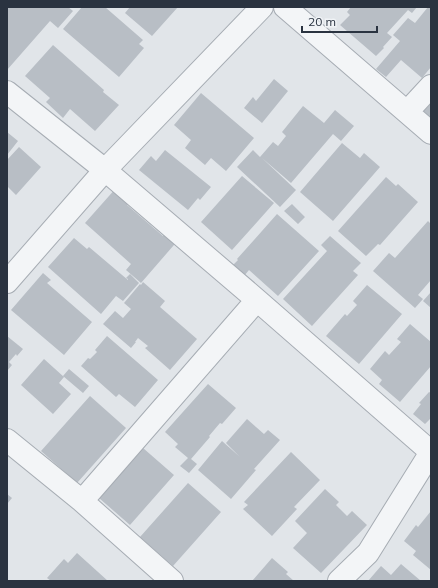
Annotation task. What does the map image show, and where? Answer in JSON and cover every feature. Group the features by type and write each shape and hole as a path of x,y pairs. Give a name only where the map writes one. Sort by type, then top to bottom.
{"street":[{"path":"7,282 105,170 262,7"},
{"path":"285,7 431,133"},
{"path":"407,112 431,86"},
{"path":"7,92 105,170 431,452 368,553 339,581"},
{"path":"82,501 256,300"},
{"path":"7,440 82,501 172,581"}],"building":[{"path":"8,7 68,7 73,11 58,28 50,21 7,70"},
{"path":"82,7 105,7 143,40 139,44 144,48 119,77 63,29"},
{"path":"130,7 178,7 152,36 125,13"},
{"path":"351,7 417,7 412,13 408,10 387,33 392,37 376,56 340,25 350,15 347,12"},
{"path":"428,7 431,7 431,67 422,78 401,60 386,77 376,69 400,41 393,35 408,18 415,23"},
{"path":"53,45 119,105 95,131 70,109 63,118 46,102 50,98 25,76"},
{"path":"274,79 288,91 262,123 244,108 253,97 256,101"},
{"path":"201,93 254,138 226,171 211,158 205,165 185,148 191,140 174,125"},
{"path":"431,98 431,118 423,111 429,104"},
{"path":"303,106 324,123 335,110 354,126 341,141 333,134 291,183 262,158 296,190 280,207 237,167 253,150 260,157 273,142 278,146 286,136 282,132"},
{"path":"7,132 18,141 7,155"},
{"path":"342,143 360,158 364,153 380,167 333,221 300,192"},
{"path":"19,147 41,167 16,195 7,186 7,160"},
{"path":"165,150 211,187 200,200 198,198 188,210 139,170 151,156 156,161"},
{"path":"242,176 274,203 232,250 201,222"},
{"path":"386,177 396,186 398,184 418,202 380,245 378,244 366,256 338,231"},
{"path":"117,187 131,200 127,205 163,236 169,229 180,238 141,283 126,270 131,264 85,223"},
{"path":"292,204 305,217 298,224 284,211"},
{"path":"277,214 319,251 278,296 249,270 244,276 233,265"},
{"path":"428,221 431,224 431,280 418,295 423,299 415,308 373,271 389,253 395,258"},
{"path":"330,236 361,263 353,271 358,275 312,326 283,299 327,251 321,245"},
{"path":"74,238 87,249 89,247 128,280 126,278 130,274 139,283 123,301 116,296 101,314 48,267"},
{"path":"43,273 51,280 47,283 92,322 64,355 11,310"},
{"path":"143,282 165,301 160,307 197,339 170,370 145,348 148,346 138,338 131,348 103,324 115,311 123,318 131,309 124,303"},
{"path":"367,285 402,314 359,364 326,336 345,314 347,316 357,305 353,301"},
{"path":"431,292 431,308 423,301"},
{"path":"410,324 431,342 431,366 400,402 379,384 382,380 370,369 385,351 389,355 401,342 397,339"},
{"path":"7,336 23,349 9,362 12,365 7,371"},
{"path":"107,336 158,380 135,407 119,394 116,397 81,366 88,358 90,359 97,352 95,350"},
{"path":"44,359 64,377 59,383 71,394 53,414 21,385"},
{"path":"69,369 89,386 83,393 63,376"},
{"path":"208,384 236,408 222,424 220,423 191,459 197,464 189,473 180,466 188,458 175,447 178,444 165,432"},
{"path":"429,392 431,393 431,420 430,419 425,424 413,414 421,404 419,403"},
{"path":"90,396 126,428 77,483 41,451"},
{"path":"247,419 264,434 268,430 280,440 254,469 256,470 231,499 198,470 222,441 240,457 226,443"},
{"path":"143,448 174,475 130,525 99,498"},
{"path":"291,452 320,480 294,507 297,509 272,536 243,509 248,505 244,502"},
{"path":"188,483 221,512 173,566 140,537"},
{"path":"325,489 339,502 336,505 347,516 352,511 367,525 321,573 293,548 307,533 295,521"},
{"path":"7,494 12,498 7,504"},
{"path":"431,511 431,570 413,555 416,551 404,541 416,525 418,527"},
{"path":"77,553 108,581 51,581 47,578 64,559 68,563"},
{"path":"272,558 288,572 286,574 294,581 252,581"},
{"path":"401,564 421,581 368,581 381,566 391,575"}]}
